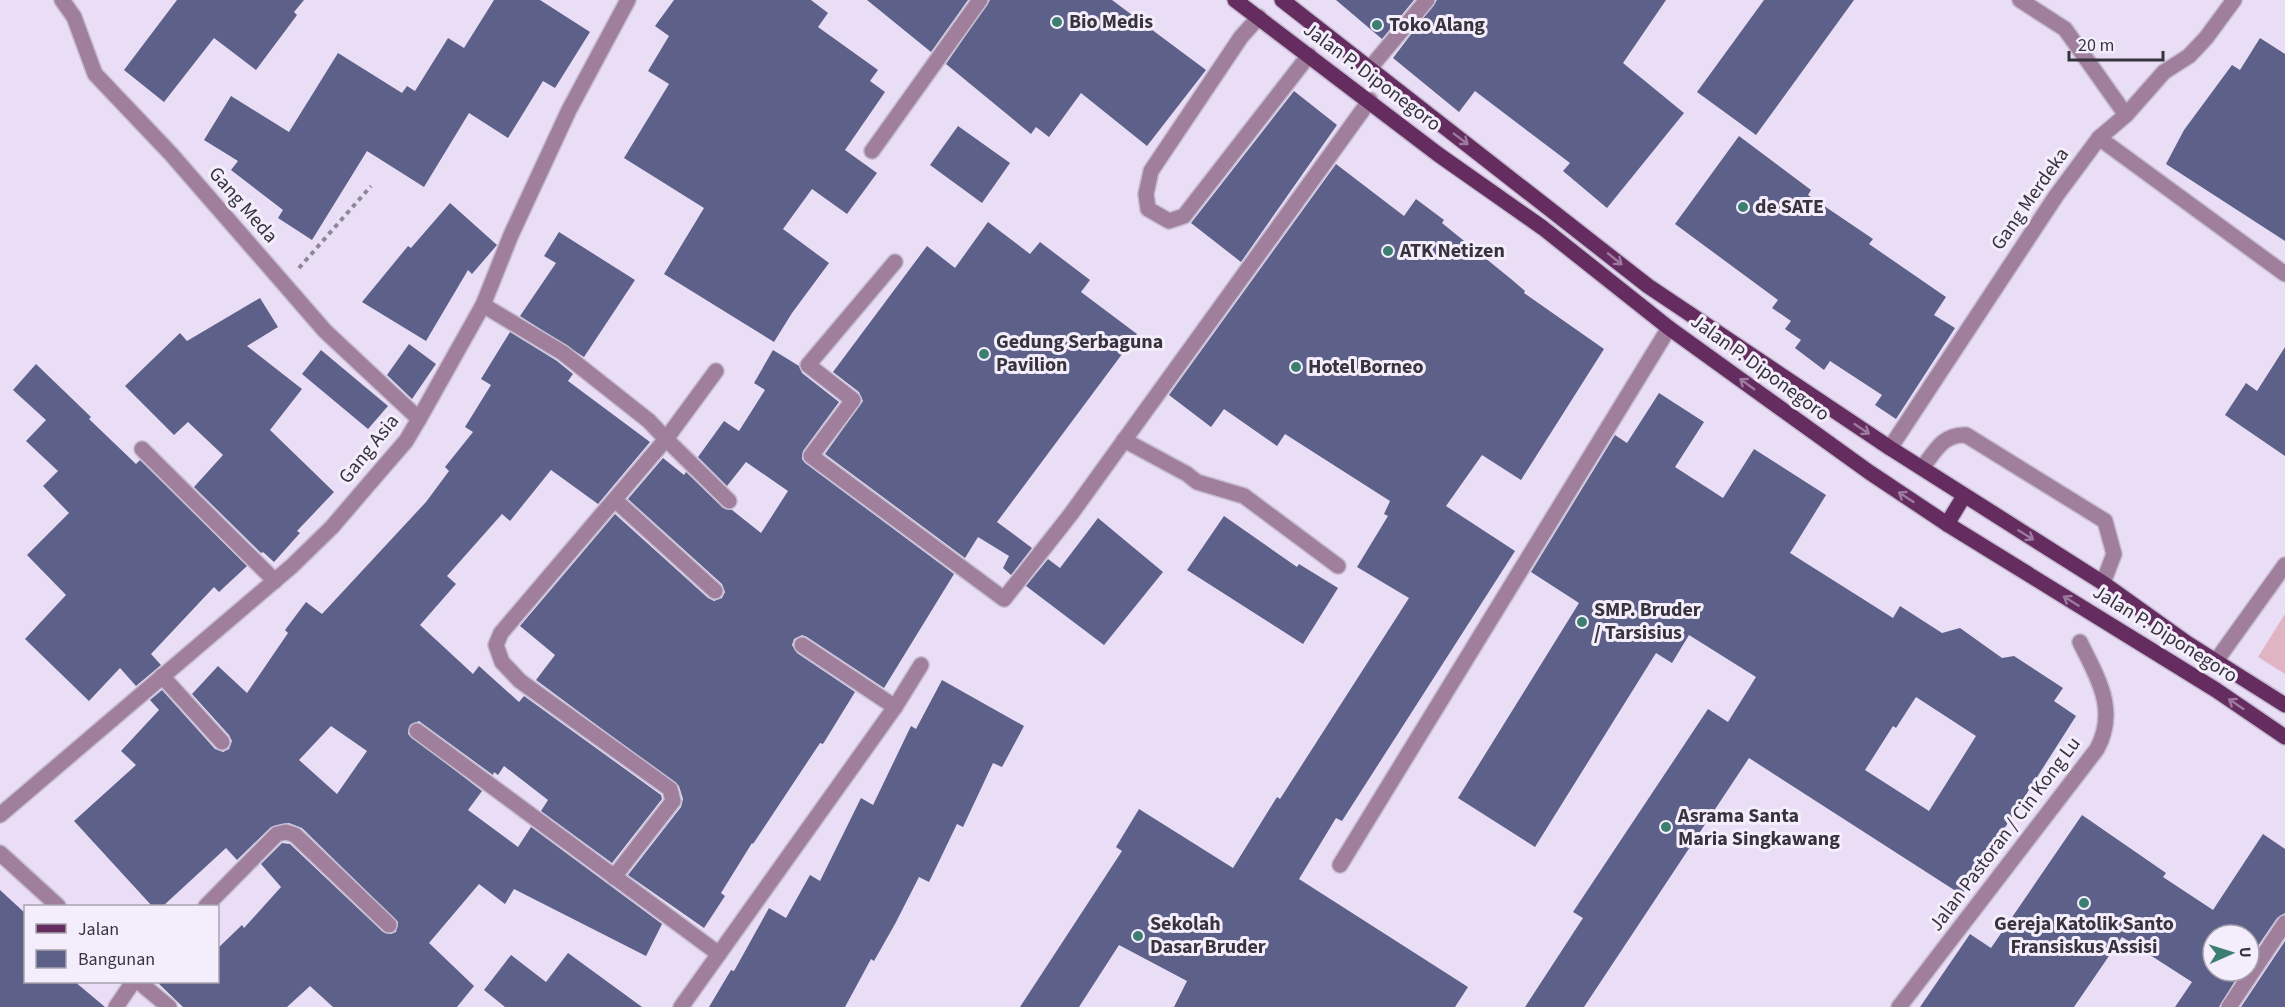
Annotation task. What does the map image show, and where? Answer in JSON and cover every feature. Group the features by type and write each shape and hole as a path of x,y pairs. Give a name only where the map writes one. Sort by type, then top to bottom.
{"main road":[{"name":"Jalan P. Diponegoro","path":"1235,0 1370,100 1439,155 1543,228 1669,328 1869,472 1947,524 2216,690 2285,736"},
{"name":"Jalan P. Diponegoro","path":"1282,0 1648,286 1890,448 2103,583 2216,661 2285,705"},
{"path":"1947,524 1964,496"}],"street":[{"name":"Gang Meda","path":"62,0 74,17 95,74 171,154 325,331 419,419"},
{"name":"Gang Asia","path":"0,815 275,581 332,526 405,441 483,305 511,235 570,110 628,0"},
{"path":"872,151 980,0"},
{"path":"1370,68 1427,0"},
{"path":"2020,0 2065,29 2126,115"},
{"name":"Gang Merdeka","path":"1890,448 2056,196 2099,138 2126,115 2164,72 2189,56 2206,38 2234,0"},
{"path":"1258,17 1241,37 1151,171 1146,194 1148,209 1159,218 1169,221 1184,216 1309,56"},
{"path":"895,262 808,365 853,400 812,456 1004,598 1071,514 1370,100"},
{"path":"2099,138 2285,274"},
{"path":"483,305 563,353 621,398 729,501"},
{"path":"1340,865 1669,328"},
{"path":"614,877 673,801 670,789 520,681 502,662 496,645 501,633 666,439 716,371"},
{"path":"1922,468 1942,441 1954,435 1966,435 2105,521 2114,554 2103,583"},
{"path":"1124,440 1187,474 1197,482 1244,496 1338,566"},
{"path":"142,449 275,581"},
{"path":"615,500 715,591"},
{"path":"2216,661 2285,565"},
{"name":"Jalan Pastoran / Cin Kong Lu","path":"1899,1007 2090,759 2106,733 2108,715 2101,688 2080,642"},
{"path":"802,645 895,707"},
{"path":"681,1007 895,707 921,665"},
{"path":"162,676 222,742"},
{"path":"417,731 719,954"},
{"path":"207,905 277,834 286,832 295,835 389,925"},
{"path":"0,853 57,905"},
{"path":"2229,1007 2285,923"},
{"path":"116,1007 132,983"},
{"path":"142,983 169,1007"}],"path":[{"path":"285,284 371,186"}],"shaded area":[{"path":"2285,614 2285,674 2258,657"}],"building":[{"path":"177,0 304,0 294,12 297,15 256,70 214,38 164,102 124,70"},
{"path":"494,0 540,0 590,32 555,88 543,81 508,138 469,113 424,187 367,151 312,240 278,218 283,210 231,170 238,161 204,140 231,96 289,132 338,53 402,93 407,86 415,91 448,38 464,48"},
{"path":"674,0 811,0 828,13 818,27 878,70 870,81 885,92 845,150 877,173 847,214 812,189 783,229 829,263 774,342 664,274 704,208 624,158 669,84 648,71 669,36 655,26"},
{"path":"867,0 968,0 931,52"},
{"path":"990,0 1112,0 1206,70 1147,146 1081,93 1049,137 1036,127 1031,134 946,64"},
{"name":"Toko Alang","path":"1336,0 1414,0 1382,39"},
{"path":"1437,0 1666,0 1623,63 1684,113 1607,208 1563,171 1570,163 1475,91 1459,112 1393,58"},
{"path":"1764,0 1854,0 1756,135 1697,92"},
{"path":"2260,38 2285,54 2285,241 2166,164 2184,130 2232,65 2240,70"},
{"path":"1294,91 1337,125 1241,262 1191,223"},
{"path":"958,126 1010,163 982,203 930,165"},
{"path":"1739,136 1811,190 1808,195 1873,239 1869,244 1946,297 1934,315 1955,328 1896,419 1875,405 1882,395 1830,361 1824,370 1795,348 1801,340 1785,329 1791,321 1772,308 1778,300 1675,224"},
{"path":"1336,164 1404,216 1416,199 1444,220 1442,223 1511,279 1525,291 1524,293 1604,349 1521,480 1482,455 1446,506 1515,551 1342,821 1336,818 1299,879 1468,987 1455,1007 1174,1007 1187,981 1119,945 1079,1007 1020,1007 1122,851 1116,847 1139,809 1233,868 1277,797 1280,799 1409,598 1357,567 1388,516 1384,514 1390,501 1285,434 1277,446 1224,409 1211,427 1169,395"},
{"path":"450,203 497,245 472,274 468,270 426,341 362,302 408,246 411,248"},
{"name":"Gedung Serbaguna Pavilion","path":"988,222 1030,254 1040,242 1090,280 1081,292 1137,334 997,522 1032,548 1011,575 1003,568 1009,556 978,537 965,558 825,454 863,401 859,392 833,372 927,246 955,268"},
{"path":"559,232 635,280 584,357 520,316 556,263 544,256"},
{"path":"260,298 278,327 247,346 302,389 270,430 334,492 297,531 300,533 274,562 263,552 261,553 194,487 223,455 188,422 174,435 125,386 180,333 187,341"},
{"path":"510,332 557,361 573,374 568,381 650,442 598,504 551,470 510,521 502,514 447,576 456,584 420,625 473,674 479,666 519,702 524,696 661,795 662,799 612,863 541,811 548,800 504,766 498,775 494,772 493,775 419,721 410,725 408,734 482,791 468,810 518,847 531,827 662,924 646,956 514,889 505,904 479,884 429,943 474,986 457,1007 333,1007 310,986 287,1007 183,1007 158,983 219,983 219,947 242,925 244,928 281,887 261,864 282,843 290,844 383,932 391,934 396,932 398,922 302,828 289,823 271,827 237,860 226,848 164,905 151,905 74,821 136,765 121,751 159,710 150,700 162,690 215,749 223,752 229,749 232,741 229,735 192,694 218,666 247,693 288,633 285,630 306,602 322,614 426,502 449,471 445,467 473,432 465,427 491,385 481,379","holes":["331,726 367,751 337,794 299,760"]},
{"path":"409,344 436,364 412,399 387,375"},
{"path":"2285,347 2285,456 2225,415 2246,383 2257,391"},
{"path":"321,350 388,406 368,429 302,374"},
{"path":"773,350 799,366 802,373 839,402 803,451 802,459 805,463 954,574 884,688 807,637 802,635 794,639 792,645 797,653 855,692 823,744 820,743 752,843 721,893 725,896 704,928 628,875 681,807 683,799 679,786 536,680 555,655 520,626 615,514 708,598 714,601 722,598 725,592 722,584 628,499 663,458 684,475 686,472 723,508 732,510 761,533 788,491 746,462 727,486 698,457 724,421 739,431 765,390 754,383"},
{"path":"36,364 136,464 140,460 247,566 219,592 214,587 151,654 161,665 136,686 120,668 89,701 25,639 66,595 27,555 69,513 43,486 58,471 26,441 46,420 13,390"},
{"path":"1659,393 1704,422 1675,467 1723,498 1754,449 1826,495 1790,553 1893,618 1900,606 1942,633 1960,628 2002,658 2014,656 2063,688 2054,701 2076,716 1962,895 1749,758 1584,1007 1525,1007 1583,918 1573,912 1708,709 1728,722 1756,677 1689,635 1672,663 1656,653 1535,847 1458,798 1579,603 1531,572 1615,435 1627,443","holes":["1916,697 1976,736 1929,811 1865,770 1893,726 1896,728"]},
{"path":"1224,516 1297,567 1299,564 1338,588 1303,644 1187,570"},
{"path":"1098,518 1163,572 1104,645 1026,586 1048,559 1060,568"},
{"path":"942,680 1024,726 1002,767 993,763 963,827 957,824 929,882 919,877 874,961 871,959 845,1007 709,1007 731,970 734,971 769,908 786,918 810,875 820,881 861,798 873,805 911,726 916,729"},
{"name":"Gereja Katolik Santo Fransiskus Assisi","path":"2082,815 2166,873 2163,877 2213,910 2263,834 2285,849 2285,913 2277,918 2261,941 2261,923 2201,923 2201,983 2234,983 2219,1007 2175,1007 2192,982 2122,937 2074,1007 1920,1007 1970,934 1991,948"},
{"path":"0,890 24,912 24,983 76,983 105,1007 0,1007"},
{"path":"2285,941 2285,1007 2241,1007 2257,983 2261,983 2261,977"},
{"path":"568,953 642,1007 505,1007 484,990 511,955 546,982"}],"place":[{"name":"Bio Medis","path":"1057,22"},
{"name":"Toko Alang","path":"1377,25"},
{"name":"de SATE","path":"1743,207"},
{"name":"ATK Netizen","path":"1388,251"},
{"name":"Gedung Serbaguna Pavilion","path":"984,354"},
{"name":"Hotel Borneo","path":"1296,367"},
{"name":"SMP. Bruder / Tarsisius","path":"1582,622"},
{"name":"Asrama Santa Maria Singkawang","path":"1666,827"},
{"name":"Gereja Katolik Santo Fransiskus Assisi","path":"2084,903"},
{"name":"Sekolah Dasar Bruder","path":"1138,936"}]}
